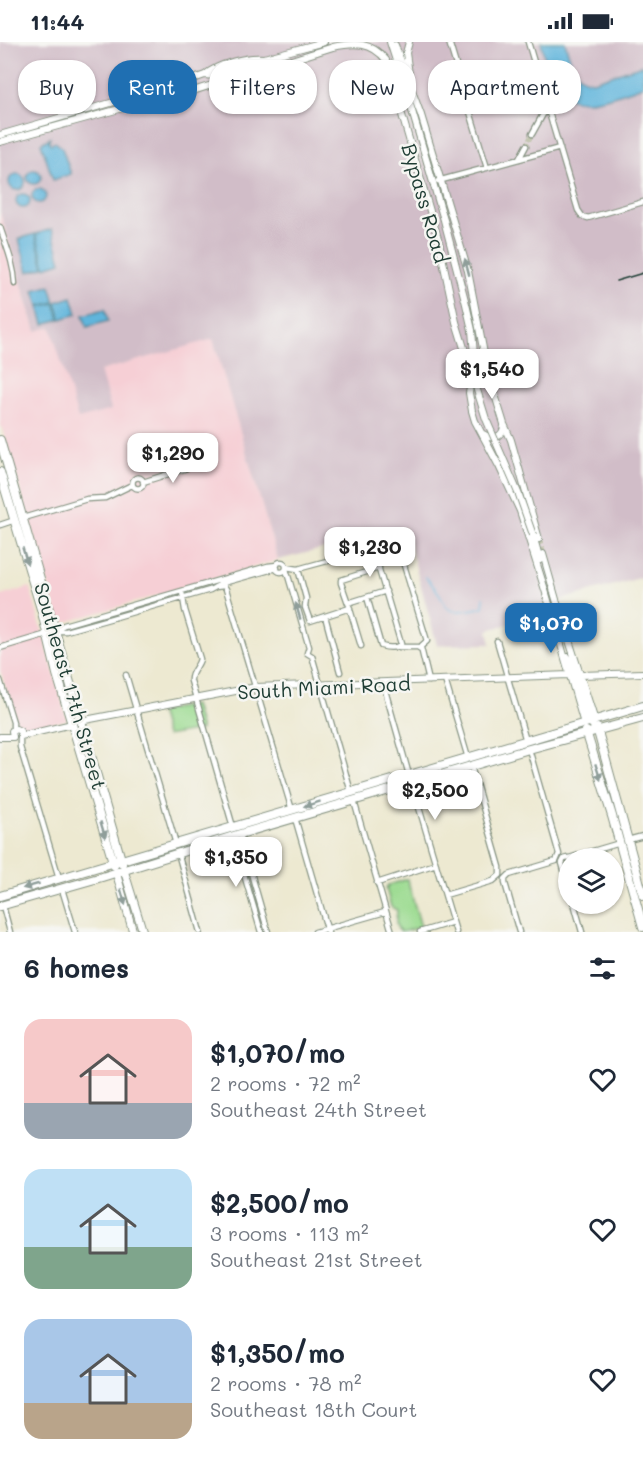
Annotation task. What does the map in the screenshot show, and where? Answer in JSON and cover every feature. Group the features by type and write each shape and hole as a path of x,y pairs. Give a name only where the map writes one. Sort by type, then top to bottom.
{"main road":[{"name":"Southeast 17th Street","path":"1,446 24,518 68,710 120,871 143,932"},
{"name":"Southeast 17th Street","path":"0,472 42,612 80,721 117,861"},
{"path":"0,895 244,824 341,805 461,770 478,755 643,706"},
{"path":"68,710 80,721"},
{"path":"1,906 236,836 351,792 409,775 529,749 643,718"},
{"path":"589,722 598,731 643,895"},
{"path":"589,722 587,734 643,927"},
{"path":"354,801 362,789"},
{"path":"341,805 348,799 351,792"},
{"path":"236,836 244,824"},
{"path":"224,839 233,827"},
{"name":"Southeast 17th Street","path":"120,871 133,932"},
{"path":"130,921 139,919"}],"street":[{"path":"197,78 234,62 255,57 264,58 324,42"},
{"name":"Bypass Road","path":"197,89 354,42 370,44 379,50 386,60 438,242 456,322 486,419 513,479 541,553 545,590"},
{"path":"392,42 399,60"},
{"path":"392,42 461,280 472,330 474,367 469,393 473,416 520,511 569,675 589,722"},
{"path":"406,60 409,42"},
{"path":"449,42 487,168"},
{"path":"528,42 533,60"},
{"path":"205,75 209,76"},
{"path":"416,102 468,271 489,378 511,440 539,539"},
{"path":"0,135 108,104"},
{"path":"0,142 108,112"},
{"path":"532,134 543,114"},
{"path":"549,114 578,210 582,216 588,218 643,202"},
{"path":"420,140 428,138"},
{"path":"519,159 526,146"},
{"path":"432,183 560,148"},
{"path":"444,220 452,218"},
{"path":"0,227 10,255 15,284"},
{"path":"461,280 465,287 472,290"},
{"path":"466,304 467,301 471,301 476,312"},
{"path":"471,381 480,375 489,378"},
{"path":"481,432 489,437 497,437 502,433 504,424"},
{"path":"0,525 87,499 105,498 132,485 139,489 143,486 143,482 196,465"},
{"path":"286,568 298,568 339,558 346,553 393,540 397,542 427,641 419,648 381,646 367,597"},
{"path":"372,546 401,644 399,647"},
{"path":"541,553 581,675 589,722"},
{"path":"182,595 210,590 223,583 277,567 279,562 285,563 309,647 308,653 312,656 351,792"},
{"path":"0,648 51,633 64,625 182,595 268,566 277,567"},
{"path":"298,568 310,621 386,591"},
{"path":"361,646 341,580 379,568"},
{"path":"215,587 222,586 226,589 328,930"},
{"path":"182,595 200,659 190,676 233,827"},
{"path":"325,616 340,672"},
{"path":"556,626 563,621"},
{"path":"559,637 572,667 589,722"},
{"path":"497,641 526,741"},
{"path":"419,648 421,648 429,681"},
{"path":"581,675 643,673"},
{"path":"126,675 176,844"},
{"name":"South Miami Road","path":"80,721 256,687 569,675"},
{"path":"0,680 59,878"},
{"path":"445,680 500,867 500,875 493,881 445,895"},
{"path":"382,683 409,775"},
{"path":"2,737 72,722"},
{"path":"519,932 505,879 508,875 556,861 559,854 529,749"},
{"path":"412,784 456,932"},
{"path":"354,801 392,932"},
{"path":"236,836 261,932"},
{"path":"236,836 268,932"},
{"path":"602,848 643,836"},
{"path":"178,853 200,932"},
{"path":"377,883 436,864"},
{"path":"62,889 75,932"},
{"path":"1,906 10,932"},
{"path":"315,932 386,912"},
{"path":"577,914 582,932"},
{"path":"420,932 453,922"}],"shaded area":[{"path":"0,42 643,42 643,577 546,604 551,624 529,631 525,619 488,630 491,644 437,645 405,528 278,560 213,339 100,371 111,410 78,419 51,327 36,331 0,212"},
{"path":"0,212 36,331 50,327 100,371 213,338 278,560 60,624 0,422"},
{"path":"30,587 67,720 19,730 0,670 0,596"}],"green space":[{"path":"194,705 201,730 166,736 159,711"},
{"path":"407,879 421,927 401,932 396,924 397,910 391,907 386,888"}],"water":[{"path":"541,42 565,42 571,60 545,60"},
{"path":"643,65 643,86 607,98 582,101 581,77 593,81"},
{"path":"50,138 51,144 55,142 62,148 71,174 53,180 41,143"},
{"path":"31,170 37,170 41,177 37,184 31,184 27,180 27,174"},
{"path":"17,174 25,182 17,190 9,182"},
{"path":"36,189 42,189 46,196 42,203 36,203 32,199 32,193"},
{"path":"20,194 26,194 30,201 26,208 20,208 16,204 16,198"},
{"path":"52,229 61,262 45,267 36,234"},
{"path":"35,234 44,267 28,272 19,239"},
{"path":"50,286 55,302 39,306 34,290"},
{"path":"72,297 77,314 61,319 56,302"},
{"path":"55,303 60,319 44,324 39,307"},
{"path":"105,309 108,321 87,327 83,315"}],"waterway":[{"path":"426,577 449,609 465,611 483,607 484,597"}],"tunnel":[{"path":"526,146 532,134"},
{"path":"539,539 543,554"}],"railway":[{"path":"616,281 643,273"}]}
